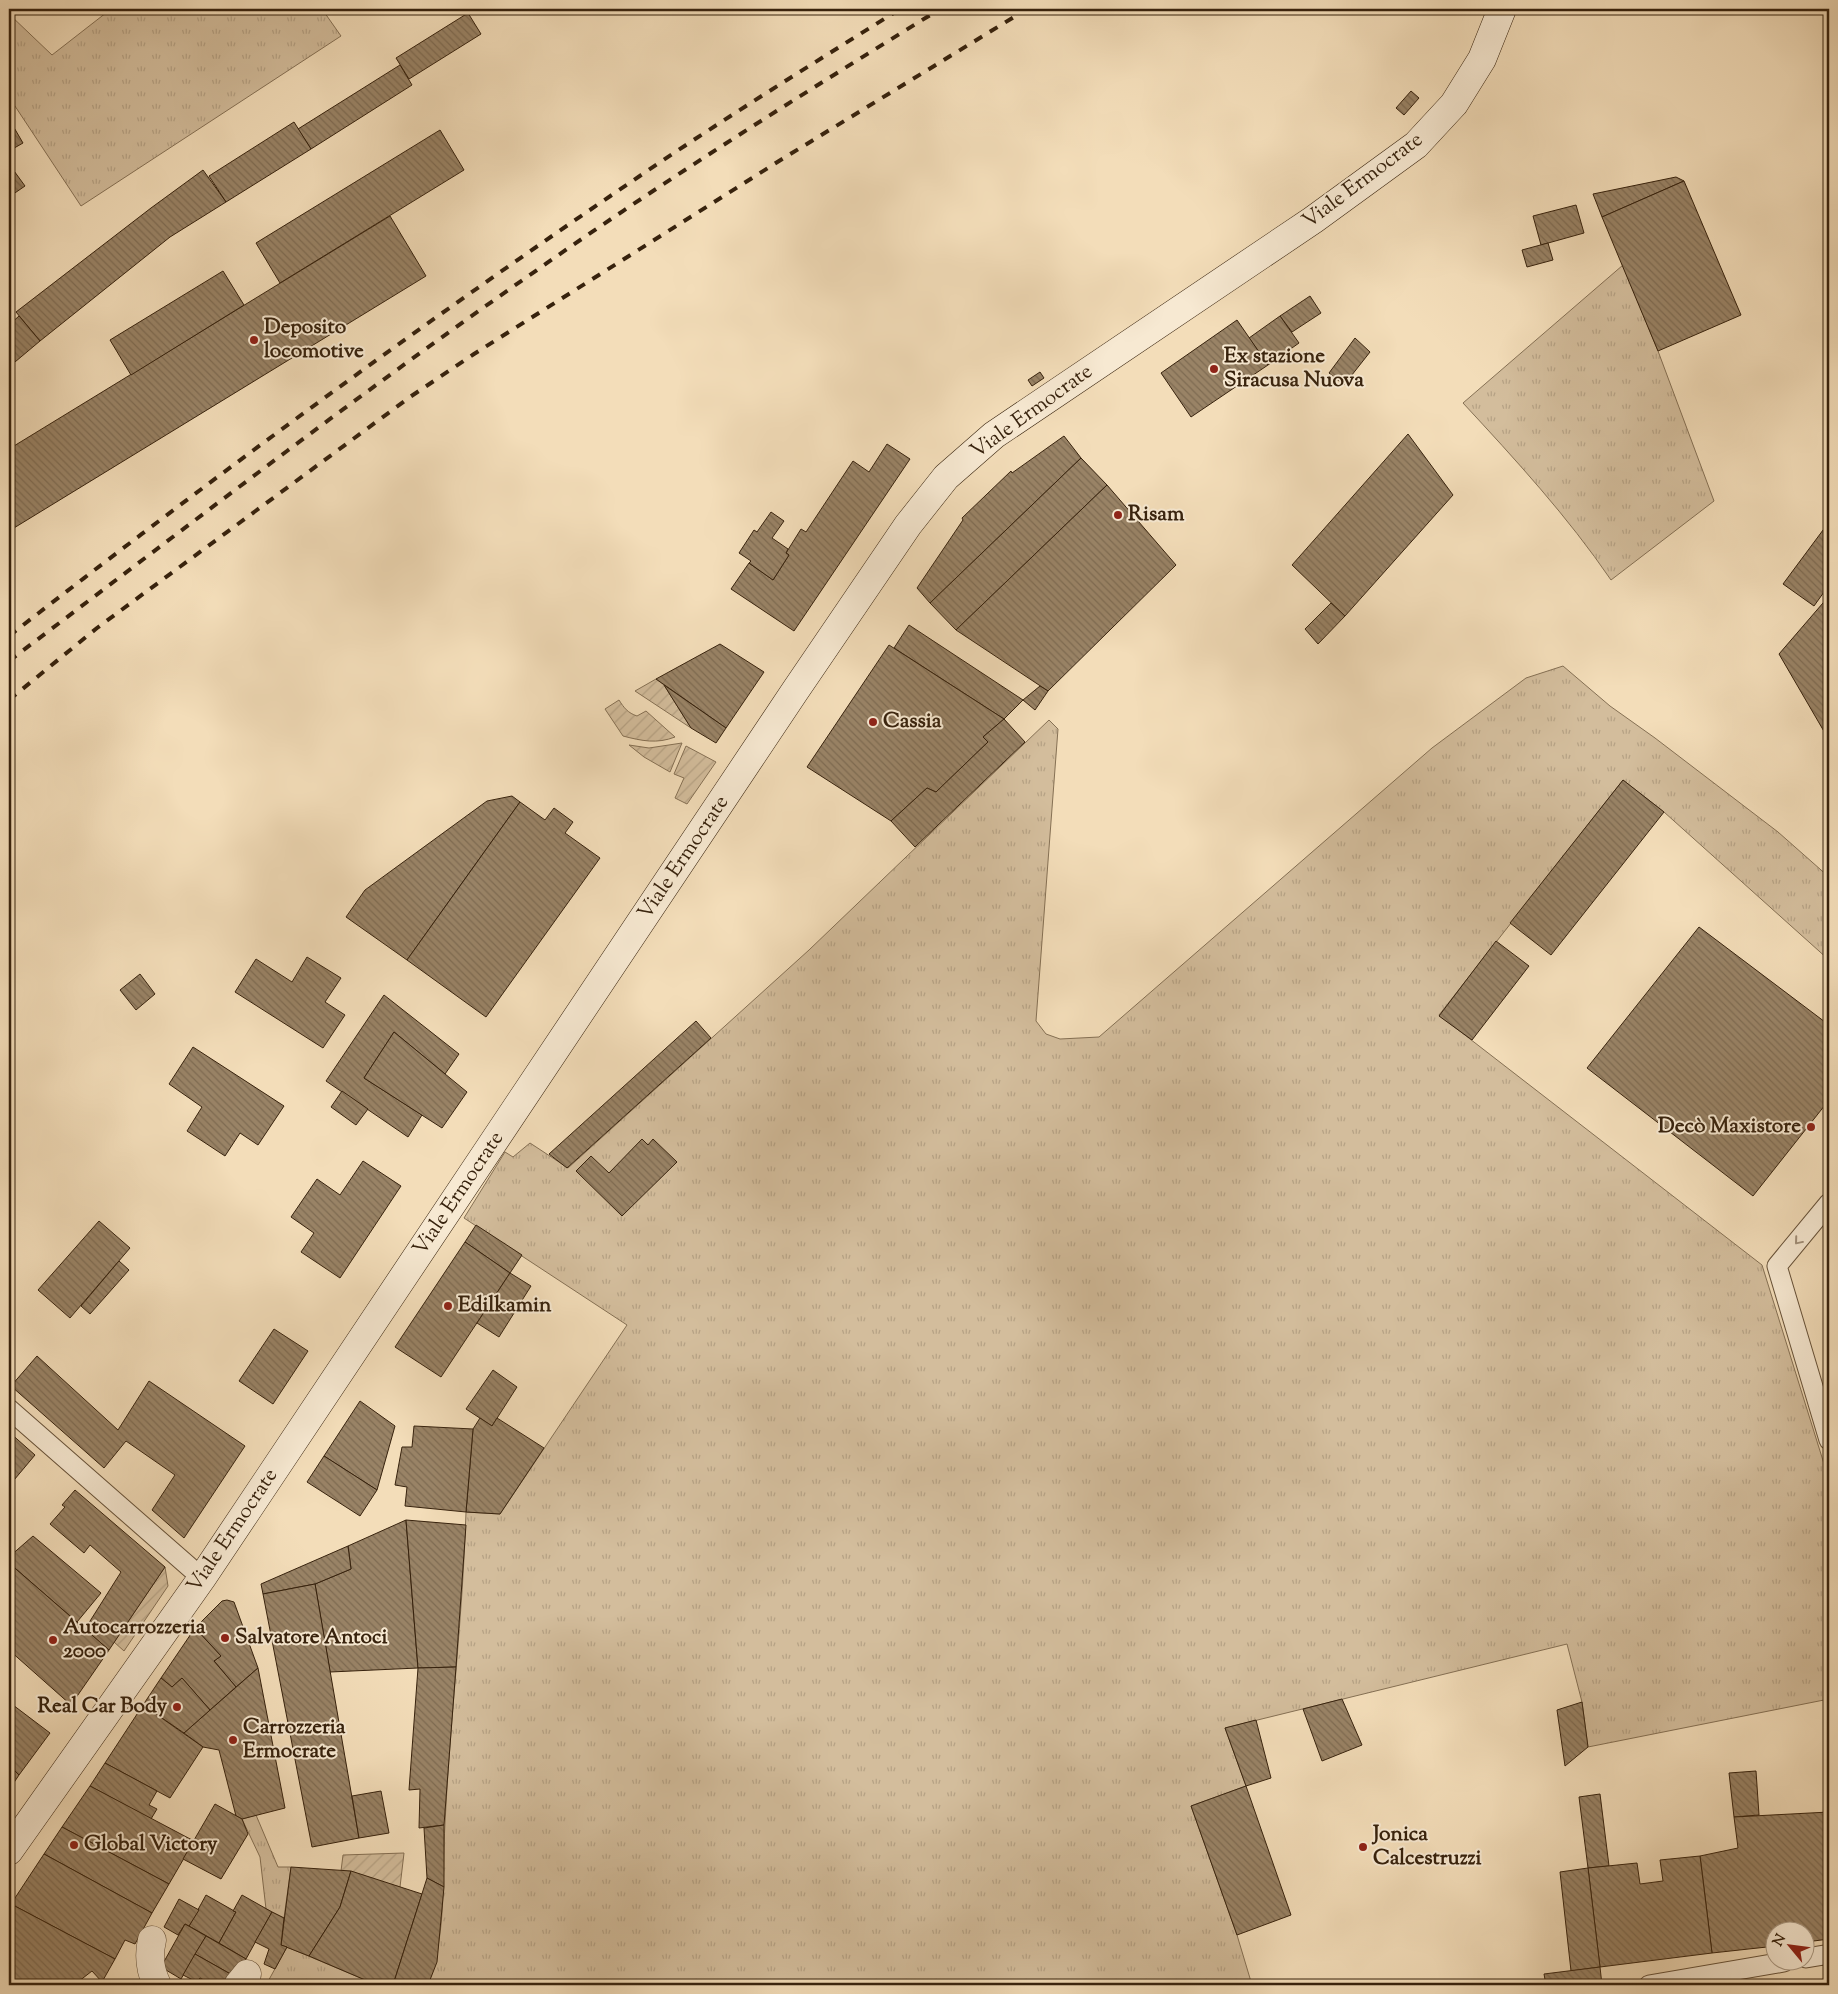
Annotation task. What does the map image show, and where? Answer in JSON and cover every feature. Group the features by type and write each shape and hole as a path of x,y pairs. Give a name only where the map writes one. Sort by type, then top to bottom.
{"main road":[{"name":"Viale Ermocrate","path":"9,1851 202,1578 800,684 908,525 946,477 994,435 1313,220 1416,145 1454,104 1482,59 1502,9"},
{"path":"152,1940 149,1953 152,1973 157,1985"}],"lane":[{"path":"1829,1203 1777,1266 1829,1440"},
{"path":"9,1409 202,1578"},
{"path":"1816,1956 1824,1954 1829,1957"},
{"path":"1648,1985 1766,1965"}],"green space":[{"path":"111,9 322,9 341,36 81,206 9,97 9,14 52,55"},
{"path":"1623,265 1658,351 1714,501 1611,580 1559,511 1463,403"},
{"path":"1563,666 1610,706 1778,832 1829,877 1829,960 1664,812 1623,780 1439,1015 1762,1265 1825,1467 1829,1466 1829,1699 1588,1747 1582,1702 1567,1644 1225,1728 1246,1786 1191,1806 1237,1935 1252,1985 428,1985 438,1945 443,1905 447,1784 466,1512 500,1514 627,1325 464,1218 505,1152 513,1157 530,1143 568,1168 809,950 1049,720 1058,729 1036,1021 1046,1034 1060,1039 1099,1037 1432,748 1526,678"},
{"path":"656,679 664,685 691,728 635,691"},
{"path":"619,700 626,710 634,715 637,716 646,711 675,737 662,741 649,741 623,736 605,709"},
{"path":"682,743 670,772 644,757 629,745 649,748"},
{"path":"686,746 716,762 687,804 675,798 684,778 674,774"},
{"path":"165,1567 168,1586 124,1651 114,1642"},
{"path":"256,1815 278,1867 291,1867 284,1918 266,1909 260,1857 242,1819"},
{"path":"404,1853 400,1887 341,1871 343,1855"},
{"path":"287,1947 377,1985 266,1985"}],"building":[{"path":"468,13 481,34 409,79 396,58"},
{"path":"400,65 412,85 311,149 298,129"},
{"path":"1411,91 1419,98 1404,115 1396,108"},
{"path":"9,119 23,143 9,151"},
{"path":"294,122 311,149 226,202 209,176"},
{"path":"440,130 464,170 280,283 256,243"},
{"path":"9,164 25,186 9,197"},
{"path":"203,170 226,202 170,237 40,341 16,312"},
{"path":"1676,177 1684,181 1602,217 1593,194"},
{"path":"1684,181 1741,315 1658,351 1602,217"},
{"path":"1576,205 1584,233 1541,245 1533,216"},
{"name":"Deposito locomotive","path":"390,216 426,276 9,531 9,449"},
{"path":"1548,243 1553,260 1527,267 1522,250"},
{"path":"223,271 244,305 131,375 110,340"},
{"path":"1310,296 1321,313 1292,332 1280,316"},
{"path":"19,316 40,341 9,367 9,325"},
{"path":"1280,316 1299,343 1268,365 1249,338"},
{"name":"Ex stazione Siracusa Nuova","path":"1237,320 1268,365 1191,417 1161,373"},
{"path":"1355,338 1370,352 1344,385 1329,373"},
{"path":"1040,372 1044,378 1032,386 1028,380"},
{"path":"1408,434 1453,495 1345,616 1292,565"},
{"path":"1064,436 1081,458 930,603 917,588 963,520 962,518 1011,471 1012,473"},
{"path":"887,444 910,459 794,631 731,589 749,563 773,580 789,555 786,553 801,529 806,532 853,461 869,472"},
{"path":"1081,458 1107,485 956,630 930,603"},
{"path":"1107,485 1176,565 1048,691 956,630"},
{"path":"771,512 784,521 772,538 788,549 786,553 789,555 773,580 749,563 751,561 739,553 754,530 757,532"},
{"path":"1829,522 1829,585 1814,606 1783,584"},
{"path":"1829,596 1829,740 1779,654"},
{"path":"1331,603 1345,616 1318,644 1305,629"},
{"path":"909,625 1023,700 1004,719 894,648"},
{"path":"720,644 764,672 726,728 656,679"},
{"path":"889,645 1004,719 983,737 988,742 936,792 927,788 891,821 807,767"},
{"path":"664,685 726,728 716,743 691,728"},
{"path":"1040,686 1048,691 1035,710 1023,700"},
{"path":"1004,719 1025,742 915,847 891,821 927,788 936,792 988,742 983,737"},
{"path":"1623,780 1664,812 1551,955 1510,923"},
{"path":"512,796 520,802 407,960 346,917 365,890 487,801"},
{"path":"520,802 545,820 554,808 573,822 565,833 600,858 486,1017 407,960"},
{"path":"1699,927 1829,1025 1829,1100 1753,1196 1587,1068"},
{"path":"1496,941 1529,966 1472,1040 1439,1016"},
{"path":"307,957 341,978 325,1002 345,1015 323,1048 235,992 256,959 292,982"},
{"path":"140,974 155,994 136,1010 120,990"},
{"path":"384,995 459,1054 445,1074 394,1032 364,1078 422,1115 408,1137 326,1081"},
{"path":"696,1021 711,1038 567,1168 549,1154"},
{"path":"394,1032 467,1092 442,1128 364,1078"},
{"path":"193,1047 284,1106 258,1145 240,1133 225,1156 187,1131 202,1107 169,1084"},
{"path":"342,1091 368,1109 356,1125 331,1107"},
{"path":"642,1139 648,1145 653,1139 677,1162 622,1216 576,1171 591,1156 609,1173"},
{"path":"363,1161 401,1186 340,1278 301,1252 314,1233 291,1217 317,1179 340,1195"},
{"path":"99,1221 130,1248 70,1318 38,1290"},
{"path":"476,1225 522,1255 510,1273 465,1242"},
{"path":"465,1242 510,1273 441,1377 395,1347"},
{"path":"119,1261 129,1270 90,1314 81,1306"},
{"path":"510,1273 531,1286 499,1337 477,1323"},
{"path":"274,1329 308,1351 273,1404 239,1381"},
{"path":"37,1356 118,1430 149,1381 245,1446 184,1538 152,1510 175,1475 126,1441 104,1468 11,1386"},
{"path":"493,1370 517,1387 492,1426 466,1409"},
{"path":"360,1401 395,1426 377,1490 324,1456"},
{"path":"480,1418 492,1426 497,1418 544,1448 500,1514 466,1512 473,1429"},
{"path":"414,1426 473,1429 466,1512 405,1506 407,1487 395,1485 402,1447 412,1447"},
{"path":"9,1432 35,1455 9,1486"},
{"path":"324,1456 377,1490 360,1516 307,1482"},
{"path":"75,1490 165,1567 109,1650 85,1629 121,1572 90,1545 84,1553 50,1524 65,1507 62,1505"},
{"path":"406,1520 418,1668 330,1672 315,1584 351,1569 348,1546"},
{"path":"406,1520 466,1525 456,1667 418,1668"},
{"path":"33,1536 101,1593 77,1622 9,1563 9,1557"},
{"path":"348,1546 351,1569 315,1584 263,1594 261,1584"},
{"name":"Autocarrozzeria 2000","path":"9,1563 109,1650 71,1705 9,1650"},
{"path":"315,1584 359,1838 312,1847 263,1594"},
{"name":"Salvatore Antoci","path":"222,1601 234,1602 258,1668 236,1687 214,1661 221,1656 195,1628"},
{"path":"195,1628 221,1656 214,1661 236,1687 210,1710 182,1678 172,1687 161,1678"},
{"path":"456,1667 444,1825 419,1828 420,1789 409,1790 418,1668"},
{"name":"Carrozzeria Ermocrate","path":"258,1668 285,1808 242,1819 236,1816 219,1750 203,1747 184,1733"},
{"name":"Real Car Body","path":"161,1678 172,1687 182,1678 210,1710 184,1733 143,1705"},
{"path":"1342,1699 1362,1745 1322,1761 1303,1709"},
{"path":"9,1702 50,1733 19,1775 9,1765"},
{"path":"1582,1702 1588,1747 1565,1766 1557,1710"},
{"path":"143,1705 203,1747 170,1798 105,1763"},
{"path":"1256,1720 1271,1778 1246,1786 1225,1728"},
{"path":"105,1763 157,1791 149,1805 157,1809 151,1819 90,1786"},
{"path":"9,1765 19,1775 9,1790"},
{"path":"1756,1771 1759,1815 1734,1817 1729,1773"},
{"path":"90,1786 194,1841 169,1884 62,1827"},
{"path":"1246,1786 1291,1915 1237,1935 1191,1806"},
{"path":"381,1791 389,1833 359,1838 352,1796"},
{"path":"1600,1794 1609,1866 1588,1868 1579,1797"},
{"path":"215,1804 242,1819 248,1834 221,1879 183,1859"},
{"path":"1829,1812 1829,1939 1816,1941 1816,1922 1766,1922 1766,1947 1712,1953 1700,1856 1738,1848 1734,1817"},
{"path":"444,1825 444,1887 427,1878 424,1828"},
{"path":"62,1827 169,1884 152,1913 44,1854"},
{"path":"44,1854 152,1913 135,1944 125,1940 115,1959 11,1904"},
{"path":"1700,1856 1712,1953 1600,1967 1588,1868 1637,1863 1640,1884 1663,1881 1660,1860"},
{"path":"291,1867 351,1871 340,1907 309,1956 281,1945"},
{"path":"1588,1868 1600,1967 1571,1971 1560,1872"},
{"path":"351,1871 422,1894 393,1985 377,1985 309,1956 340,1907"},
{"path":"427,1878 444,1887 437,1962 428,1985 393,1985"},
{"path":"206,1895 236,1912 219,1943 189,1926"},
{"path":"242,1895 272,1912 246,1959 219,1943 236,1912 233,1911"},
{"path":"179,1899 199,1910 189,1926 185,1924 178,1935 164,1927"},
{"path":"11,1904 115,1959 102,1982 92,1971 74,1985 22,1985 9,1977 9,1907"},
{"path":"272,1912 284,1918 281,1945 287,1947 275,1969 264,1964 269,1949 255,1942"},
{"path":"185,1924 206,1936 181,1979 161,1967"},
{"path":"206,1936 246,1959 234,1976 195,1954"},
{"path":"195,1954 234,1976 227,1985 213,1985 200,1978 197,1982 183,1975"},
{"path":"1600,1967 1602,1985 1546,1985 1544,1974"},
{"path":"9,1977 22,1985 9,1985"}],"railway":[{"path":"9,636 161,519 315,405 549,238 695,139 900,9"},
{"path":"9,661 337,414 537,270 686,169 940,9"},
{"path":"9,700 97,628 410,397 474,354 779,161 1027,9"}],"place":[{"name":"Deposito locomotive","path":"254,340"},
{"name":"Ex stazione Siracusa Nuova","path":"1214,369"},
{"name":"Risam","path":"1118,515"},
{"name":"Cassia","path":"873,722"},
{"name":"Decò Maxistore","path":"1811,1127"},
{"name":"Edilkamin","path":"448,1306"},
{"name":"Salvatore Antoci","path":"225,1638"},
{"name":"Autocarrozzeria 2000","path":"53,1640"},
{"name":"Real Car Body","path":"177,1707"},
{"name":"Carrozzeria Ermocrate","path":"233,1740"},
{"name":"Global Victory","path":"74,1845"},
{"name":"Jonica Calcestruzzi","path":"1363,1847"}]}
